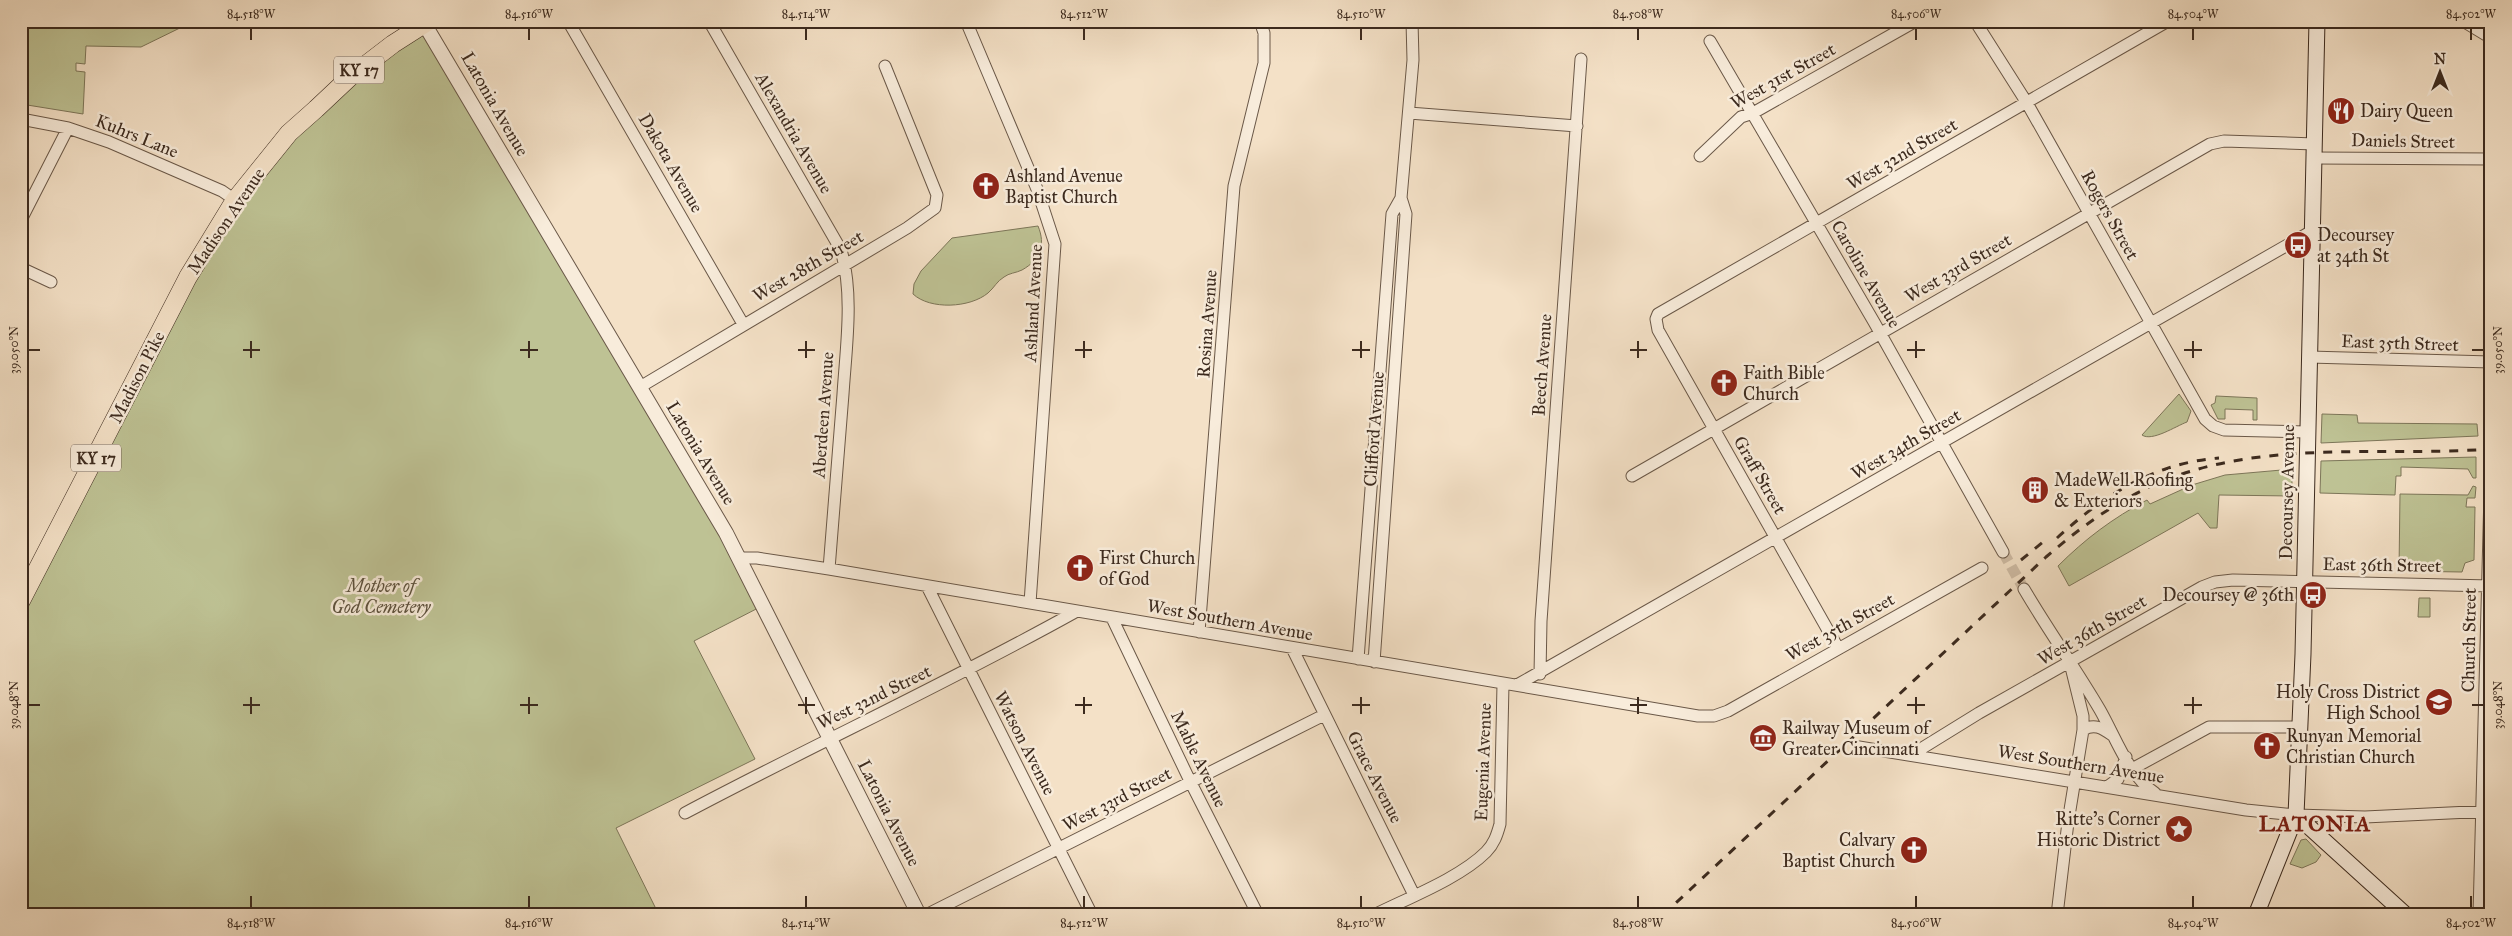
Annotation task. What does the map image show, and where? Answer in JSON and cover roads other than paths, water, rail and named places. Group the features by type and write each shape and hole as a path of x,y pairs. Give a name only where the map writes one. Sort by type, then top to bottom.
{"main road":[{"name":"Decoursey Avenue","path":"2256,915 2296,815 2301,728 2317,21"},
{"name":"Madison Avenue","path":"169,313 235,200 290,133 350,77 392,44 425,22"},
{"name":"Madison Pike","path":"21,601 169,313"},
{"path":"2296,815 2406,915"}],"street":[{"name":"Dakota Avenue","path":"568,21 705,255 743,324"},
{"name":"Alexandria Avenue","path":"710,21 841,250 845,264"},
{"name":"Ashland Avenue","path":"966,21 1037,189 1055,244 1030,603"},
{"name":"Rosina Avenue","path":"1200,632 1234,186 1264,63 1264,33 1260,21"},
{"name":"Clifford Avenue","path":"1358,659 1392,214 1401,198 1405,162 1413,60 1412,21"},
{"name":"West 31st Street","path":"1700,156 1741,117 1753,113 1916,21"},
{"name":"Rogers Street","path":"1975,21 2027,103 2205,419 2213,426 2224,430 2307,432"},
{"name":"West 32nd Street","path":"1656,319 1666,309 2168,21"},
{"path":"2463,21 2491,38"},
{"name":"Latonia Avenue","path":"425,22 740,558 919,915"},
{"name":"Caroline Avenue","path":"1710,41 1880,332 2003,552"},
{"name":"Beech Avenue","path":"1540,674 1541,620 1581,59"},
{"name":"West 28th Street","path":"640,387 907,228 935,208 937,195 885,66"},
{"path":"1409,112 1577,126"},
{"name":"Kuhrs Lane","path":"21,119 68,128 109,142 222,191 235,200"},
{"path":"21,220 68,128"},
{"name":"West 33rd Street","path":"1632,476 2210,144 2224,141 2314,151"},
{"name":"Daniels Street","path":"2314,151 2491,159"},
{"name":"Clifford Avenue","path":"1374,662 1406,214 1401,198"},
{"name":"West 34th Street","path":"1516,685 1540,674 2150,322 2312,231"},
{"name":"Aberdeen Avenue","path":"829,569 846,356 848,292 845,264"},
{"path":"21,268 51,282"},
{"name":"Graff Street","path":"1656,319 1658,330 1838,648"},
{"name":"East 35th Street","path":"2309,358 2491,362"},
{"name":"Church Street","path":"2479,915 2487,812 2491,455"},
{"name":"West Southern Avenue","path":"740,558 757,558 829,569 1680,714 1714,716"},
{"name":"West 35th Street","path":"1714,716 1728,710 1982,568"},
{"name":"East 36th Street","path":"2303,581 2489,586"},
{"name":"West 36th Street","path":"1911,755 1979,713 2202,587 2215,582 2303,581"},
{"name":"Watson Avenue","path":"928,586 1092,915"},
{"path":"2024,589 2140,781 2159,795"},
{"name":"West 32nd Street","path":"685,813 831,737 969,670 1077,611"},
{"name":"Mable Avenue","path":"1112,618 1190,781 1258,915"},
{"name":"Grace Avenue","path":"1292,648 1414,895"},
{"path":"2057,915 2074,782 2083,730 2083,716 2070,663"},
{"name":"Eugenia Avenue","path":"1414,895 1473,863 1493,843 1500,824 1503,684"},
{"name":"West 33rd Street","path":"926,915 1324,715"},
{"path":"2083,730 2094,726 2103,728 2114,736"},
{"path":"2132,768 2209,726 2301,728"},
{"name":"West Southern Avenue","path":"1859,747 2246,810 2296,815 2365,817 2487,812"},
{"path":"2107,787 2118,779 2126,757"},
{"path":"1374,915 1414,895"}],"tunnel":[{"path":"2003,552 2024,589"}],"railway":[{"path":"1663,915 2046,557 2087,524 2131,496 2163,481 2202,468 2243,459 2325,452 2491,449"},
{"path":"2057,538 2093,508 2131,484 2173,467 2195,461 2219,458"},
{"path":"2021,560 2043,542"}],"place":[{"name":"Dairy Queen","path":"2341,111"},
{"name":"Ashland Avenue Baptist Church","path":"986,186"},
{"name":"Decoursey at 34th St","path":"2298,245"},
{"name":"Faith Bible Church","path":"1724,383"},
{"name":"MadeWell Roofing & Exteriors","path":"2035,490"},
{"name":"First Church of God","path":"1080,568"},
{"name":"Decoursey @ 36th","path":"2313,595"},
{"name":"Holy Cross District High School","path":"2439,702"},
{"name":"Railway Museum of Greater Cincinnati","path":"1763,738"},
{"name":"Runyan Memorial Christian Church","path":"2267,746"},
{"name":"Ritte's Corner Historic District","path":"2179,829"},
{"name":"Calvary Baptist Church","path":"1914,850"}],"district":[{"name":"LATONIA","path":"2315,823"}],"park label":[{"name":"Mother of God Cemetery","path":"381,596"}]}
